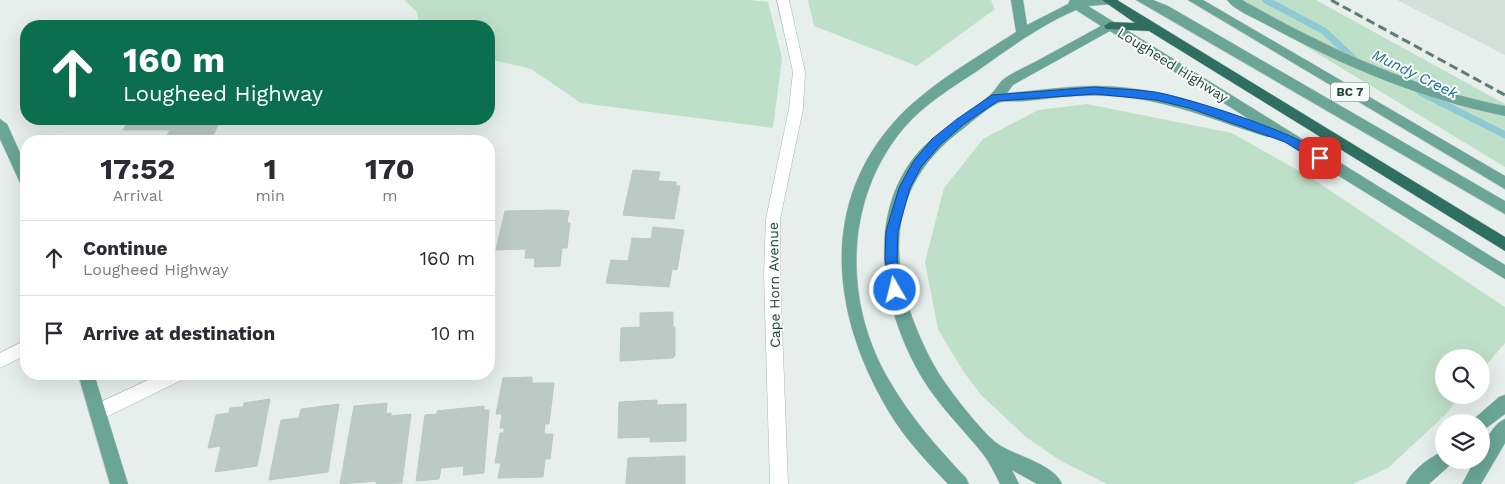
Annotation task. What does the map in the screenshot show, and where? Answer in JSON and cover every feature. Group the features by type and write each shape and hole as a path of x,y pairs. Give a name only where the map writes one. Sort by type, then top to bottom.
{"highway":[{"path":"1109,0 1505,245"},
{"path":"1110,26 1152,27"}],"main road":[{"path":"1017,0 1022,35"},
{"path":"1010,484 991,450 958,413 930,374 902,316 895,290 891,246 899,201 917,164 943,136 996,98 1008,82 1110,26 1109,0"},
{"path":"960,484 903,418 871,360 860,333 850,294 848,274 850,228 860,189 870,164 898,125 940,90 1073,2 1113,0"},
{"path":"1142,0 1164,9 1505,208"},
{"name":"BC 7","path":"1194,0 1505,183"},
{"path":"1233,0 1311,43 1373,72 1444,97 1505,111"},
{"name":"Lougheed Highway","path":"1073,2 1505,273"},
{"path":"996,98 1035,97 1088,90 1141,93 1191,105 1289,139"},
{"path":"0,124 20,168"},
{"path":"88,380 118,484"},
{"path":"1490,416 1505,403"},
{"path":"1470,484 1505,427"},
{"path":"991,450 1033,471 1053,484"},
{"path":"1415,484 1435,467"}],"street":[{"name":"Cape Horn Avenue","path":"779,484 772,274 773,220 796,109 799,72 782,0"},
{"path":"0,361 20,350"},
{"path":"98,412 165,380"}],"shaded area":[{"path":"1397,0 1505,0 1505,55"}],"green space":[{"path":"404,0 751,0 768,2 782,58 773,128 581,103 531,69 495,60 495,20 419,20 417,12"},
{"path":"808,0 991,0 995,9 917,66 814,26"},
{"path":"1229,0 1316,0 1505,104 1505,167"},
{"path":"1087,104 1232,133 1313,179 1505,307 1505,343 1490,360 1490,349 1435,349 1435,404 1454,404 1446,414 1435,414 1435,424 1388,468 1353,484 1107,484 1061,461 1026,437 981,395 963,371 938,329 925,262 944,188 983,139 1038,110"}],"building":[{"path":"126,125 218,125 213,135 167,135 170,130 123,130"},
{"path":"633,170 660,172 658,181 676,182 676,186 680,186 674,219 623,215"},
{"path":"505,211 569,211 567,223 570,223 567,248 562,248 560,266 534,267 535,258 525,258 526,249 496,250"},
{"path":"653,227 684,230 677,270 672,269 669,287 606,283 611,260 628,261 632,238 651,239"},
{"path":"673,312 675,355 673,358 620,361 621,328 640,327 640,313"},
{"path":"532,377 532,383 554,383 549,424 545,424 544,434 553,434 550,459 545,459 543,477 498,478 501,463 495,463 500,433 504,433 504,428 500,428 502,414 496,414 503,378"},
{"path":"270,399 257,466 215,472 221,446 208,448 216,415 229,413 230,408 243,407 244,403"},
{"path":"657,400 657,405 686,404 686,441 650,442 650,437 618,438 619,402"},
{"path":"387,403 386,414 391,413 391,416 411,414 402,483 376,484 377,481 340,484 354,406"},
{"path":"339,404 328,472 269,480 281,420 299,418 301,409"},
{"path":"484,406 484,410 489,410 484,473 463,475 464,466 441,468 439,479 416,481 425,415 437,414 437,411"},
{"path":"685,456 685,484 626,484 628,458"}],"waterway":[{"name":"Mundy Creek","path":"1266,0 1324,31 1354,59"},
{"name":"Mundy Creek","path":"1420,92 1505,135"}],"railway":[{"path":"1331,0 1505,95"}],"route":[{"path":"895,290 891,260 892,231 904,188 917,164 936,142 972,113 996,98 1035,97 1095,90 1141,93 1191,105 1289,139 1320,158"}]}
